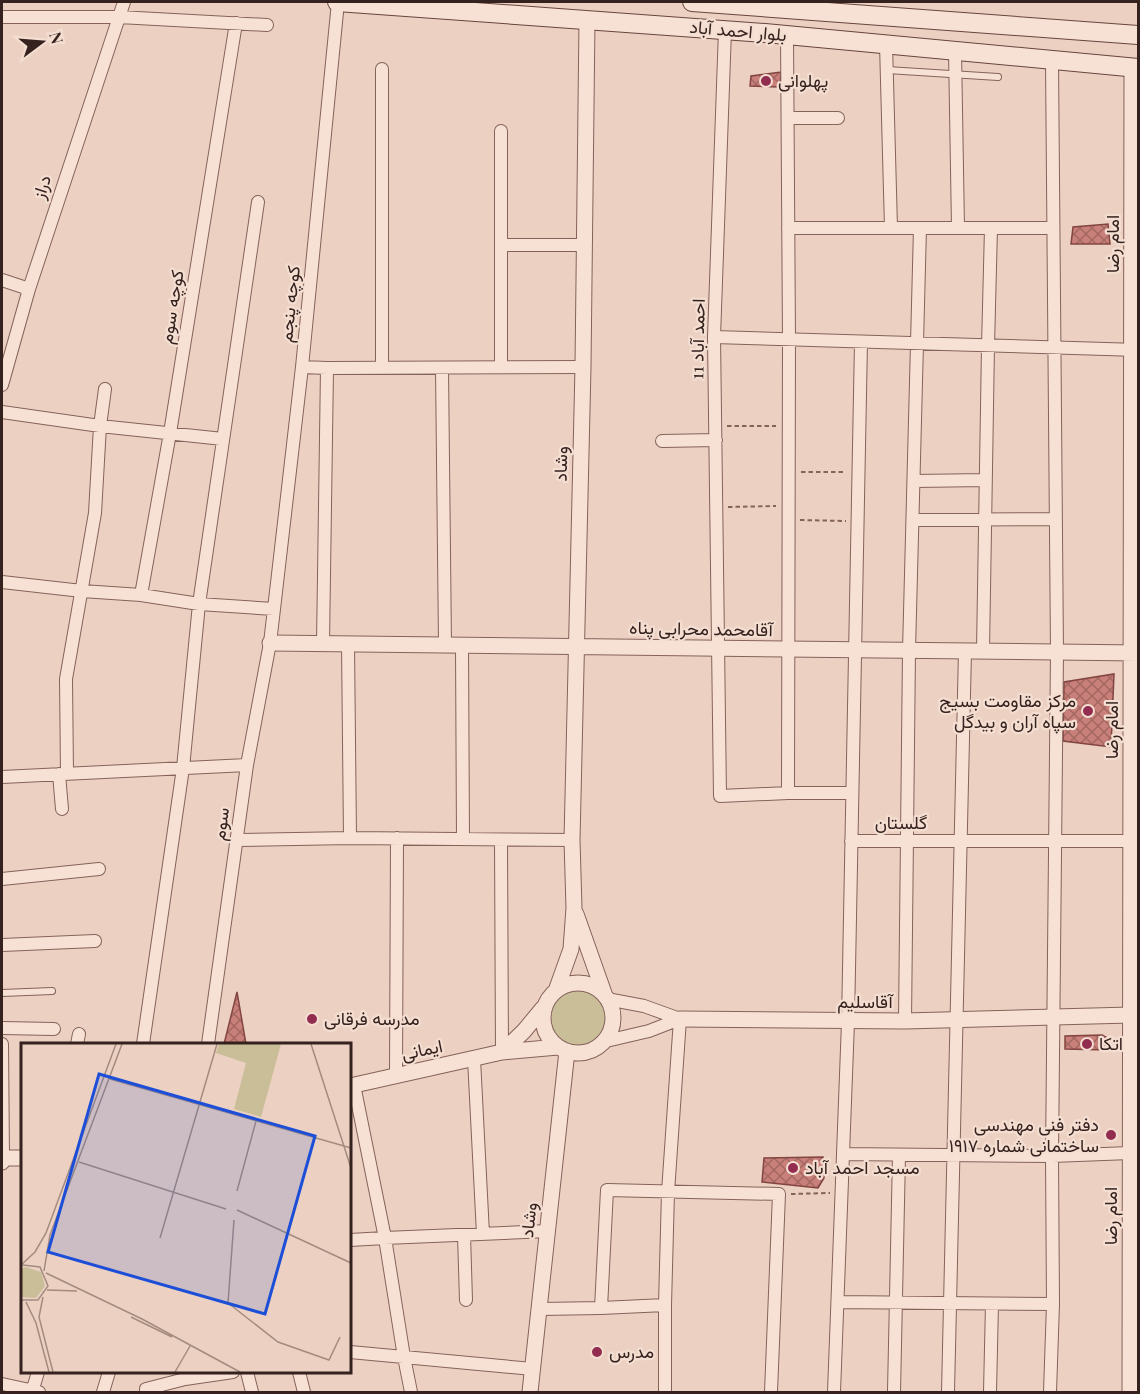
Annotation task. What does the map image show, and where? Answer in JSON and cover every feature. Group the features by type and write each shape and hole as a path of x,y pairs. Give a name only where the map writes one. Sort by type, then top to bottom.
{"main road":[{"name":"بلوار احمد آباد","path":"338,2 787,35 1135,68"},
{"name":"بلوار احمد آباد","path":"692,2 1138,35"},
{"path":"787,35 788,9"}],"street":[{"name":"دراز","path":"2,385 29,289 124,2"},
{"name":"کوچه پنجم","path":"274,609 302,367 338,2"},
{"path":"2,17 118,17 267,25"},
{"name":"وشاد","path":"574,908 572,840 583,367 587,20"},
{"name":"کوچه سوم","path":"141,595 170,433 236,23"},
{"name":"احمد آباد 11","path":"725,30 714,337 720,796 788,793"},
{"path":"787,35 788,793 852,793"},
{"path":"886,44 891,228"},
{"path":"955,51 958,228"},
{"path":"1050,1392 1053,1304 1052,1156 1058,652 1052,60"},
{"name":"امام رضا","path":"1130,1392 1134,1218 1130,1153 1135,841 1135,68"},
{"path":"382,69 382,368"},
{"path":"788,118 838,118"},
{"path":"501,130 501,367"},
{"path":"143,1043 183,768 199,604 258,202"},
{"path":"788,228 1053,228"},
{"path":"905,1022 909,651 920,228"},
{"path":"983,651 991,228"},
{"path":"502,245 583,245"},
{"path":"2,280 29,289"},
{"path":"714,337 1135,350"},
{"path":"851,841 861,342"},
{"path":"302,367 583,367"},
{"path":"322,644 327,368"},
{"path":"442,368 445,645"},
{"path":"62,809 66,679 95,513 100,426 105,389"},
{"path":"2,412 100,426 223,439"},
{"path":"662,441 716,440"},
{"path":"914,481 986,480"},
{"path":"913,520 1056,519"},
{"path":"2,582 141,595 199,604 274,609"},
{"name":"سوم","path":"208,1043 247,765 270,643 274,609"},
{"name":"آقامحمد محرابی پناه","path":"270,643 1135,653"},
{"path":"348,644 350,838"},
{"path":"462,645 463,839"},
{"path":"948,1392 965,651"},
{"path":"2,777 247,765"},
{"path":"237,840 350,838 572,840"},
{"path":"396,1075 397,838"},
{"path":"501,840 502,1052"},
{"name":"گلستان","path":"834,1392 848,1022 851,841 1135,841"},
{"path":"2,879 99,869"},
{"path":"557,988 571,949 574,908"},
{"path":"574,908 606,997 610,1005 613,1017 611,1028 606,1038 588,1052 578,1053 562,1049 550,1039 544,1029 543,1008 557,988 576,982 597,988 606,997 644,1006 680,1019 668,1192 665,1392"},
{"path":"2,945 95,941"},
{"name":"ایمانی","path":"502,1052 543,1008"},
{"name":"آقاسلیم","path":"602,1042 649,1031 680,1019 905,1022 1131,1015"},
{"path":"2,1028 54,1029"},
{"path":"2,1048 2,1160 21,1158"},
{"name":"وشاد","path":"530,1392 548,1231 562,1049"},
{"name":"ایمانی","path":"352,1085 502,1052 562,1049"},
{"path":"474,1059 483,1234"},
{"path":"352,1085 385,1238 411,1392"},
{"path":"843,1154 1052,1156 1130,1153"},
{"path":"894,1392 899,1155"},
{"path":"601,1308 607,1191 779,1194 771,1392"},
{"path":"351,1240 548,1231"},
{"path":"464,1235 466,1300"},
{"path":"837,1302 1053,1304"},
{"path":"990,1392 992,1304"},
{"path":"540,1309 665,1305"},
{"path":"351,1352 533,1369"},
{"path":"2,1384 34,1392 38,1373"},
{"path":"103,1392 108,1373"},
{"path":"146,1392 146,1389 185,1375 209,1373"},
{"path":"247,1373 252,1392"},
{"path":"299,1373 304,1392"}],"lane":[{"path":"887,70 998,77"},
{"path":"2,993 52,991"}],"path":[{"path":"716,426 789,426"},
{"path":"788,472 858,472"},
{"path":"717,507 788,506"},
{"path":"788,520 857,520"},
{"path":"779,1194 842,1193"}],"shaded area":[{"path":"571,988 581,988 607,999 606,1026 602,1035 590,1047 577,1049 564,1046 553,1037 546,1025 546,1011 553,998"}],"building":[{"name":"پهلوانی","path":"781,72 780,87 750,86 751,76"},
{"path":"1108,224 1110,244 1071,244 1073,227"},
{"name":"مرکز مقاومت بسیج سپاه آران و بیدگل","path":"1114,674 1111,747 1063,741 1064,682"},
{"path":"237,992 246,1043 224,1043"},
{"name":"اتکا","path":"1102,1035 1109,1039 1108,1050 1065,1049 1065,1036"},
{"name":"مسجد احمد آباد","path":"823,1157 824,1178 818,1188 762,1182 764,1158"}],"place":[{"name":"پهلوانی","path":"766,81"},
{"name":"مرکز مقاومت بسیج سپاه آران و بیدگل","path":"1088,711"},
{"name":"مدرسه فرقانی","path":"312,1019"},
{"name":"اتکا","path":"1087,1044"},
{"name":"دفتر فنی مهندسی ساختمانی شماره ۱۹۱۷","path":"1111,1135"},
{"name":"مسجد احمد آباد","path":"793,1168"},
{"name":"مدرس","path":"597,1352"}]}
